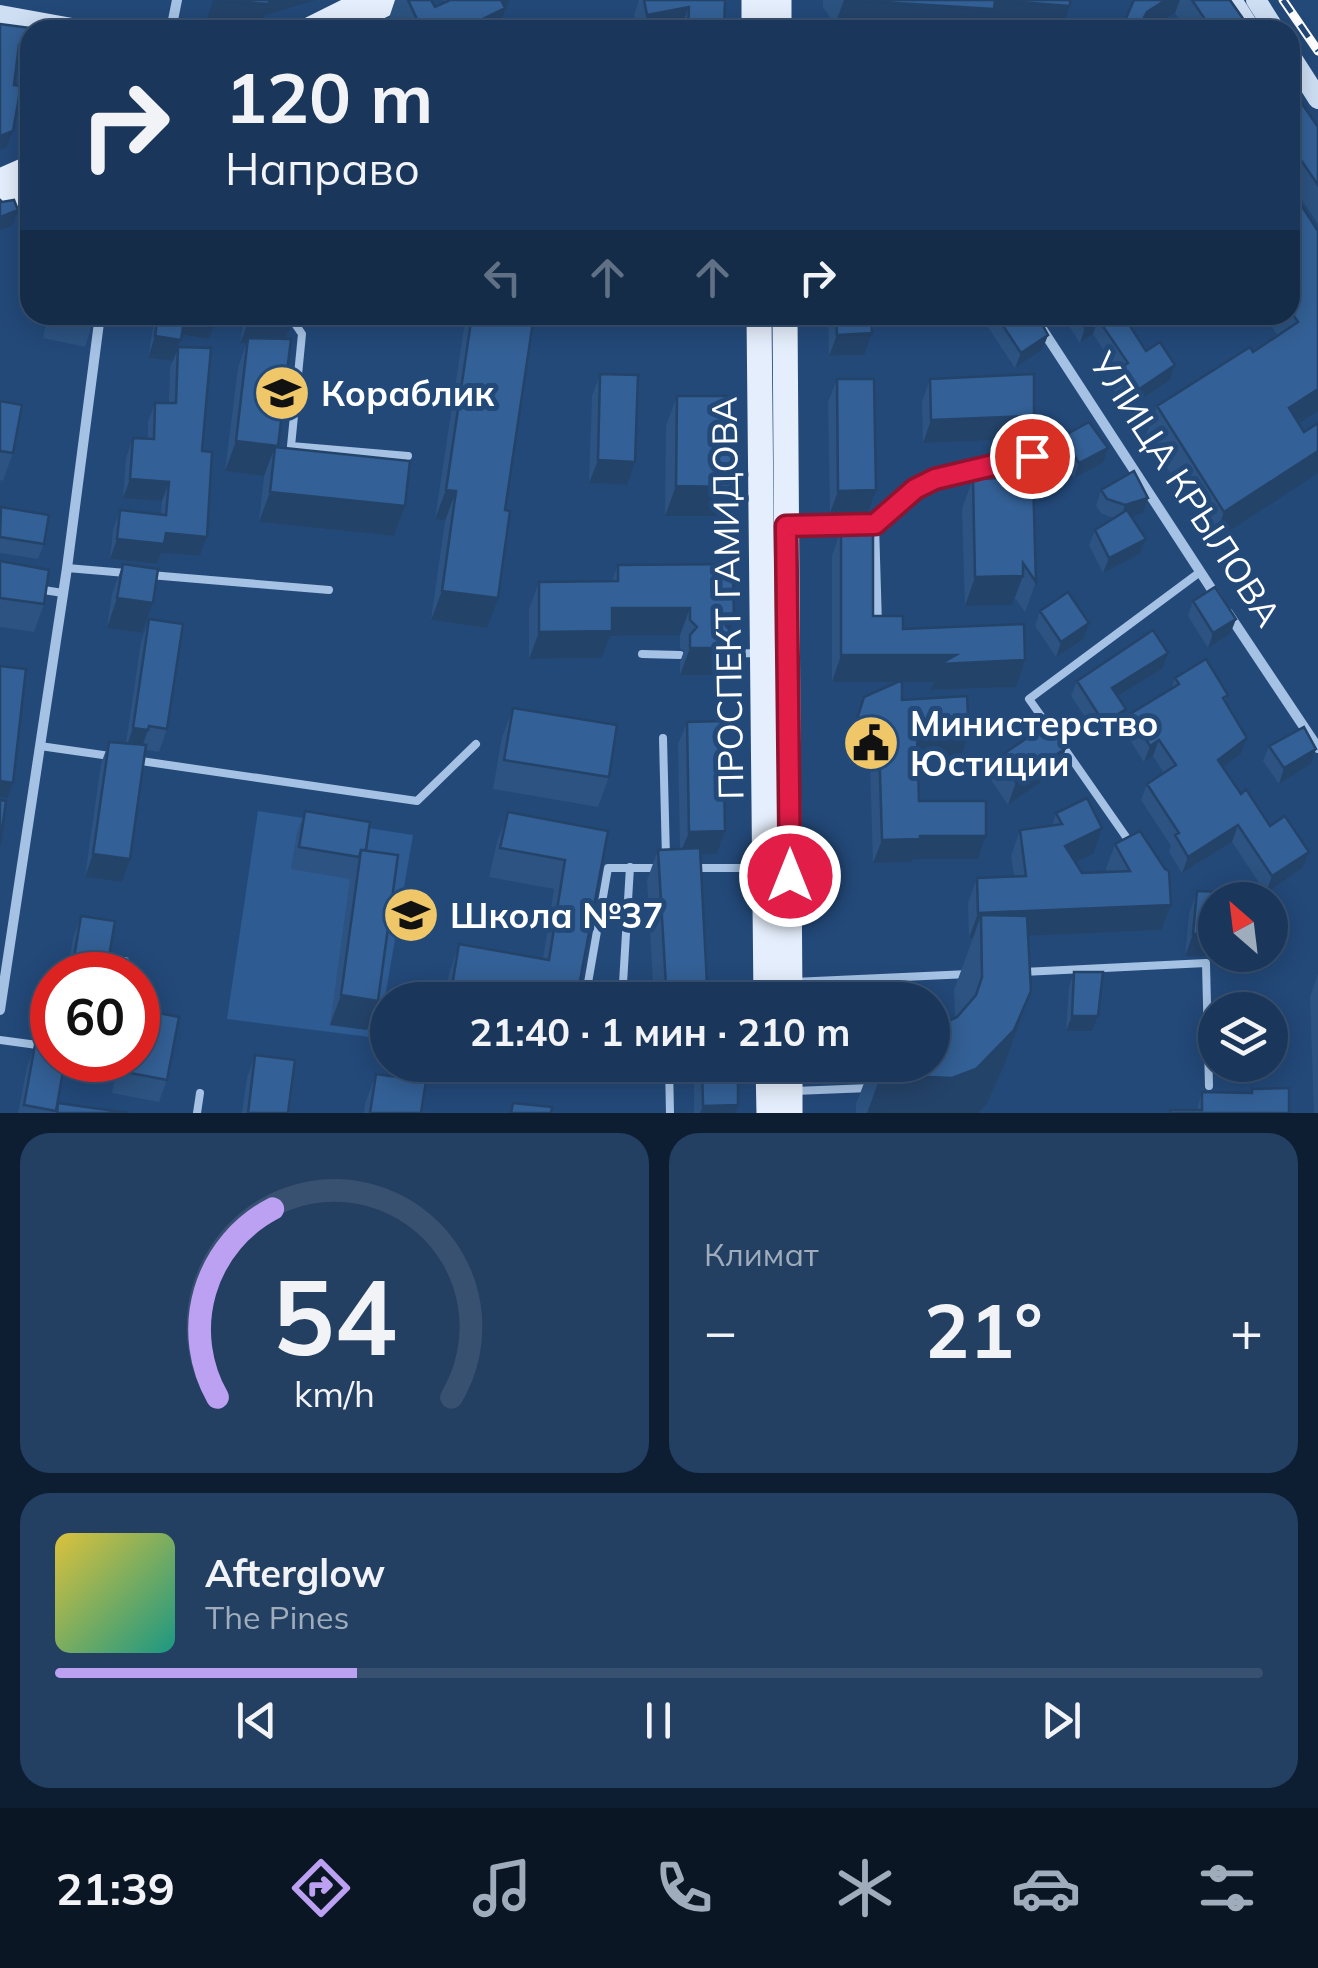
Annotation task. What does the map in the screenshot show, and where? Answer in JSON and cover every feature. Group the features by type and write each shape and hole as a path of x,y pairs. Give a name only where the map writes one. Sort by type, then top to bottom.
{"main road":[{"path":"363,12 392,0"},
{"path":"0,15 27,20"},
{"path":"1300,71 1318,99"},
{"path":"1300,105 1309,119"},
{"name":"ПРОСПЕКТ ГАМИДОВА","path":"759,325 766,982"},
{"name":"ПРОСПЕКТ ГАМИДОВА","path":"785,325 790,982"},
{"path":"768,1082 769,1113"}],"street":[{"path":"0,1010 67,568 99,325"},
{"name":"УЛИЦА КРЫЛОВА","path":"1039,325 1318,748"}],"lane":[{"path":"296,325 302,334 291,446 408,456"},
{"path":"786,526 875,524 915,489 935,479 1032,456"},
{"path":"875,524 878,631 897,630"},
{"path":"67,568 329,590"},
{"path":"1140,857 1029,699 1200,572"},
{"path":"31,588 62,594"},
{"path":"724,654 761,653"},
{"path":"642,654 680,654"},
{"path":"589,982 608,868 666,868 663,738"},
{"path":"40,746 417,801 476,744"},
{"path":"623,982 630,867"},
{"path":"686,868 766,868"},
{"path":"1019,972 1206,963 1209,1086"},
{"path":"891,982 980,974"},
{"path":"0,1040 30,1044"},
{"path":"669,1082 670,1113"},
{"path":"790,1090 872,1088 871,1099"},
{"path":"197,1113 200,1092"}],"shaded area":[{"path":"258,811 413,835 388,982 370,982 370,1037 227,1019"}],"building":[{"path":"214,0 269,0 269,4"},
{"path":"408,0 431,0 435,7 450,0 501,0 505,8 480,20 417,20"},
{"path":"644,0 725,0 724,20 688,20 689,7 647,15"},
{"path":"847,0 995,0 994,9"},
{"path":"995,0 1070,0 1070,6"},
{"path":"1134,0 1166,0 1147,12 1143,20 1126,18"},
{"path":"1192,0 1230,0 1244,20 1205,20"},
{"path":"0,24 20,27 14,85 20,86 20,92 13,131 0,136"},
{"path":"1300,101 1318,127 1318,185 1300,159"},
{"path":"0,200 14,200 18,210 0,217"},
{"path":"1300,203 1318,231 1318,389 1289,408 1304,432 1318,423 1318,451 1224,512 1157,406 1250,347 1253,352 1294,325 1300,325"},
{"path":"157,325 183,325 181,340 155,336"},
{"path":"471,325 533,325 505,510 510,511 498,598 442,591 456,491 446,490"},
{"path":"836,325 872,325 872,333 837,335"},
{"path":"1003,325 1042,325 1048,335 1021,353"},
{"path":"1102,325 1129,325 1146,351 1160,342 1175,365 1132,394 1116,370 1128,363"},
{"path":"248,338 291,339 278,446 236,441"},
{"path":"178,347 211,348 202,451 212,452 207,537 166,533 164,544 117,539 120,510 166,515 169,482 130,479 133,438 154,439 155,403 176,403"},
{"path":"600,374 638,375 635,462 598,460"},
{"path":"1034,374 1034,416 931,420 930,379"},
{"path":"837,379 874,379 876,490 838,491"},
{"path":"677,396 732,396 731,487 676,486"},
{"path":"0,401 22,405 13,453 0,451"},
{"path":"1089,422 1108,448 1079,463 1062,437"},
{"path":"275,447 410,461 405,506 270,492"},
{"path":"1134,471 1148,498 1125,505 1107,499 1101,490"},
{"path":"1033,477 1036,582 1023,563 1023,576 975,577 973,479"},
{"path":"1,507 49,515 44,544 0,537"},
{"path":"1127,510 1146,539 1109,558 1095,530"},
{"path":"841,530 873,530 873,616 903,616 903,629 1024,624 1025,660 940,664 956,655 841,655"},
{"path":"0,561 49,570 44,604 0,598"},
{"path":"123,564 158,569 153,603 117,598"},
{"path":"733,564 734,619 726,626 734,634 734,648 690,648 690,635 697,627 690,620 690,608 612,608 612,631 539,632 539,582 618,581 618,565"},
{"path":"1215,587 1236,619 1213,633 1193,601"},
{"path":"1068,592 1089,623 1061,642 1040,611"},
{"path":"149,619 183,624 167,729 133,728"},
{"path":"1153,630 1168,653 1112,688 1126,709 1104,723 1077,681"},
{"path":"1206,659 1247,738 1218,760 1241,794 1246,789 1270,826 1285,816 1309,852 1272,876 1238,825 1188,857 1175,835 1179,833 1147,784 1176,765 1159,740 1150,746 1130,714 1179,684 1175,678"},
{"path":"0,666 26,669 13,783 0,781"},
{"path":"902,680 902,700 967,696 969,734 917,737 919,801 986,801 986,836 882,840 879,741 858,742 854,728 864,697"},
{"path":"513,708 617,725 609,777 504,760"},
{"path":"723,721 725,831 689,832 687,722"},
{"path":"1049,723 1066,748 1016,782 999,757"},
{"path":"1304,727 1316,749 1284,768 1269,746"},
{"path":"109,742 146,745 130,859 93,854"},
{"path":"1087,798 1102,828 1065,846 1082,873 1130,871 1115,844 1140,831 1169,871 1171,905 978,913 977,878 1026,876 1020,830 1062,824 1056,813"},
{"path":"0,800 6,801 0,845"},
{"path":"305,811 370,822 366,850 361,850 359,857 299,847"},
{"path":"508,812 608,831 580,982 453,982 459,944 549,960 565,860 500,848"},
{"path":"700,848 707,982 666,982 658,850"},
{"path":"361,850 398,855 381,982 370,982 370,1000 341,995"},
{"path":"1197,891 1198,891 1198,934 1193,934"},
{"path":"981,915 1027,916 1031,991 1014,1030 976,1069 950,1078 950,1020 976,995 982,977"},
{"path":"81,916 115,921 110,952 75,952"},
{"path":"1074,972 1103,972 1098,1016 1072,1016"},
{"path":"160,1013 179,1017 167,1080 160,1079"},
{"path":"255,1055 295,1060 288,1113 248,1113"},
{"path":"30,1072 30,1082 61,1082 56,1111 24,1105"},
{"path":"375,1082 426,1082 421,1113 370,1113"},
{"path":"702,1082 738,1082 738,1105 703,1106"},
{"path":"1289,1088 1289,1113 1170,1113 1202,1110 1202,1092 1252,1093 1252,1089"},
{"path":"58,1103 129,1113 57,1113"},
{"path":"513,1103 552,1107 551,1113 511,1113"}],"railway":[{"path":"1283,0 1297,20"},
{"path":"1300,25 1318,51"}],"place":[{"name":"Кораблик","path":"282,393"},
{"name":"Министерство Юстиции","path":"871,743"},
{"name":"Школа №37","path":"411,915"}],"route":[{"path":"790,876 786,526 875,524 915,489 935,479 1032,456"}]}
